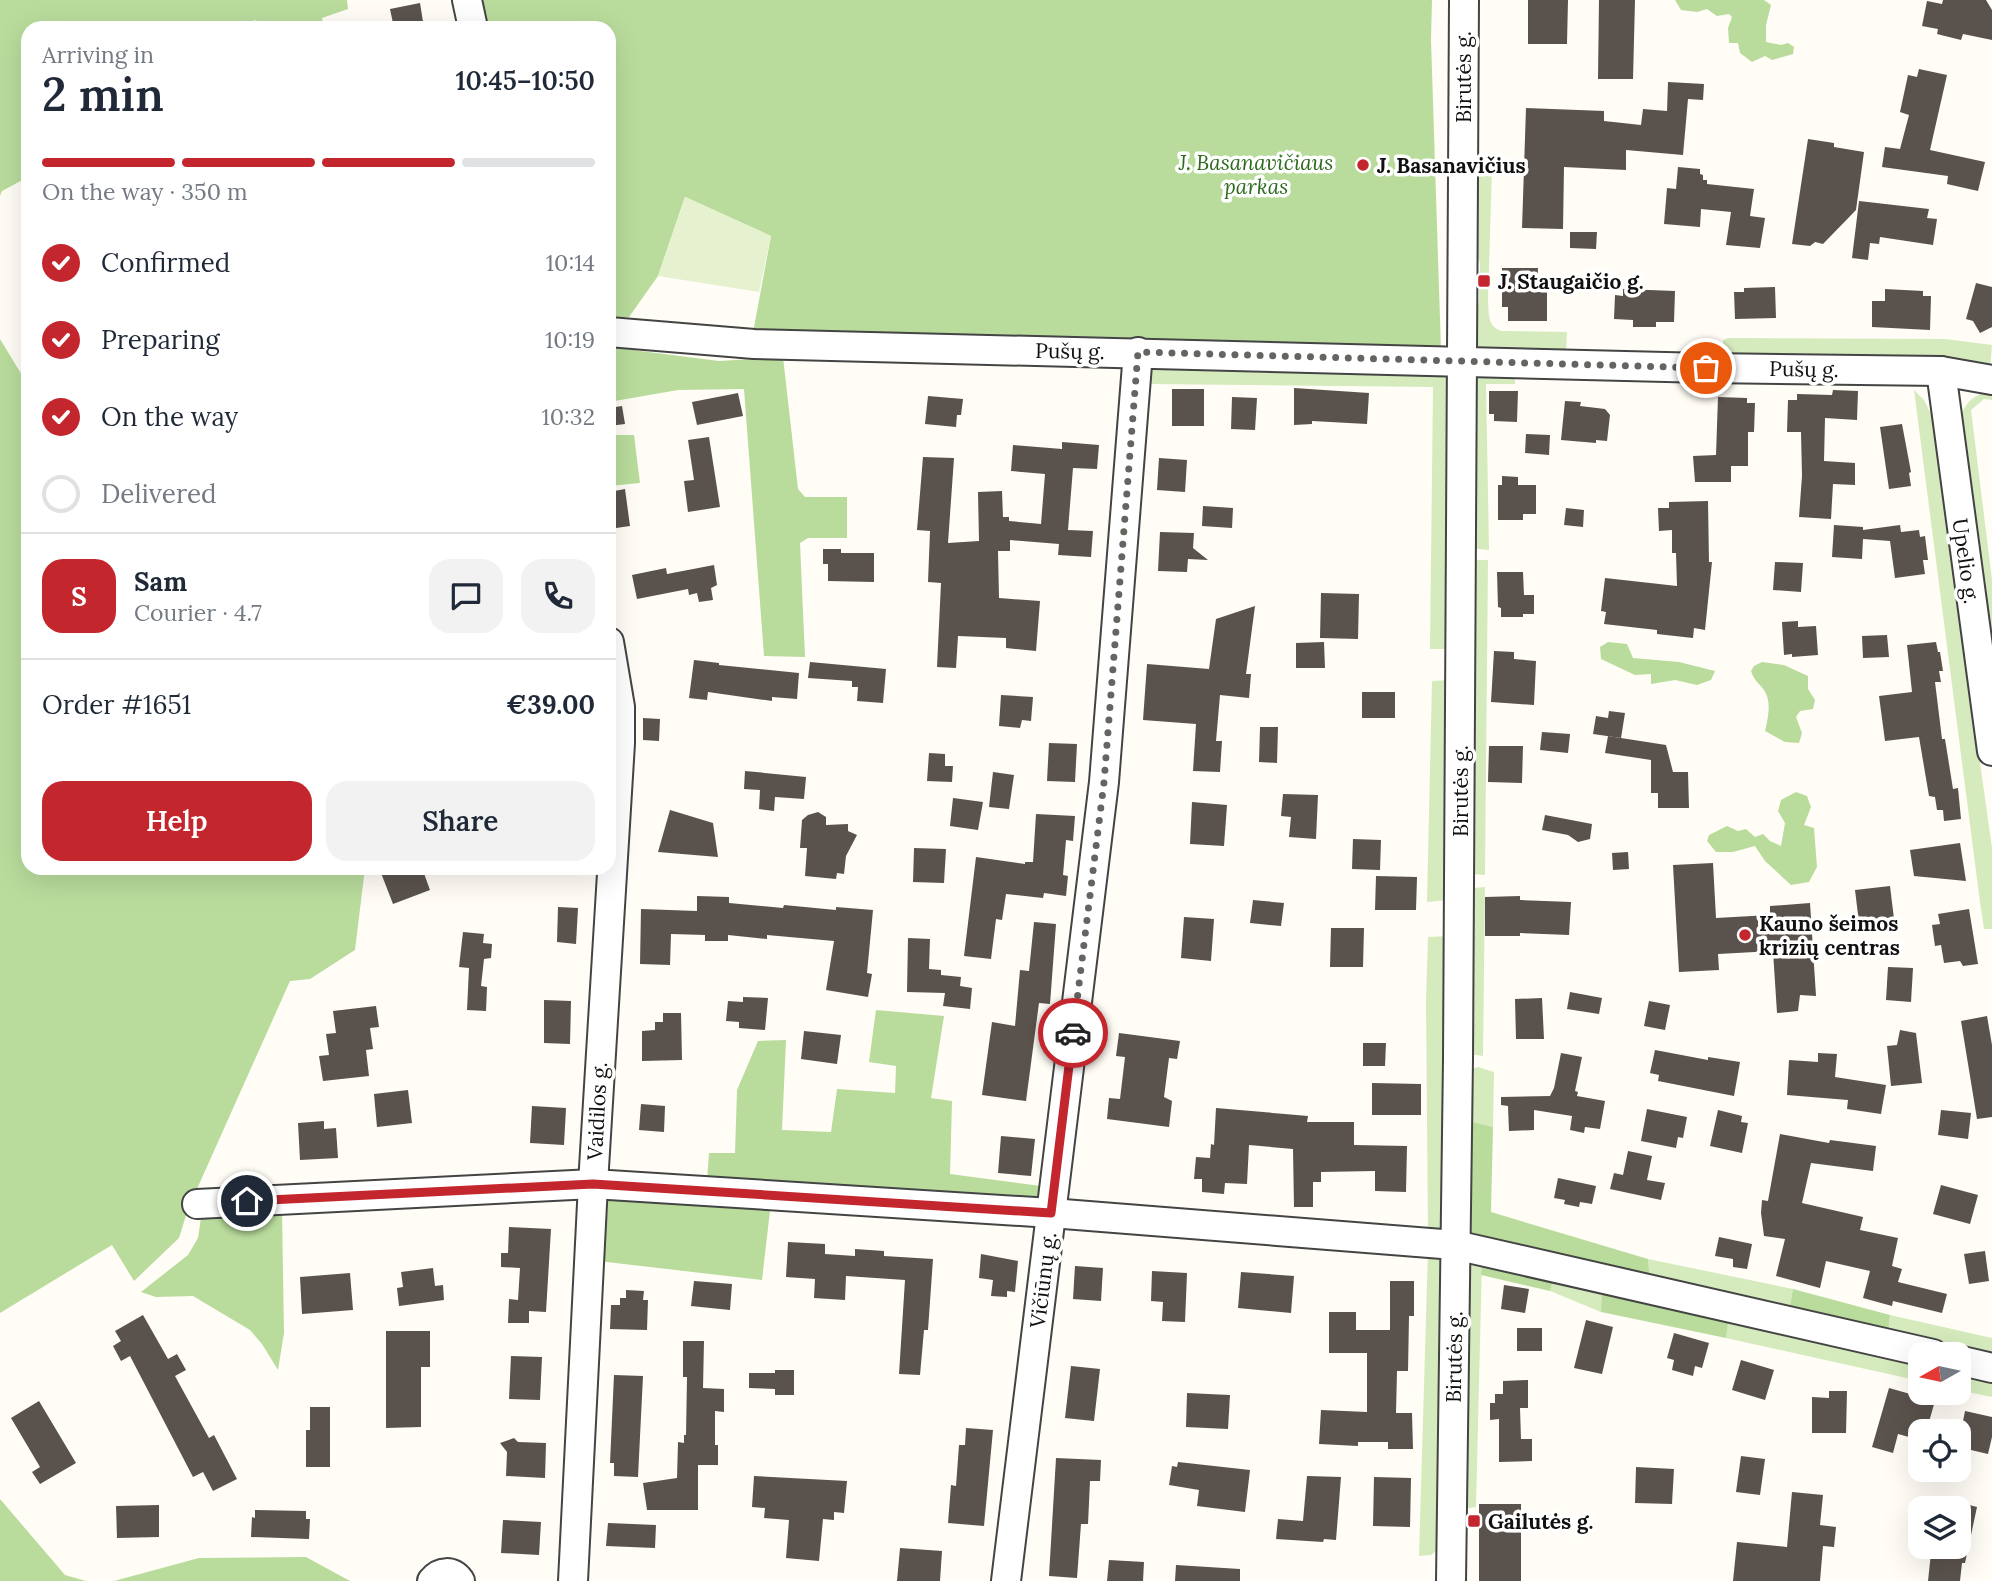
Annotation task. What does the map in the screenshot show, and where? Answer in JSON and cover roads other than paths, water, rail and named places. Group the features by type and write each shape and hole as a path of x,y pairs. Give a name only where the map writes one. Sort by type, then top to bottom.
{"street":[{"path":"467,0 472,21"},
{"name":"Birutės g.","path":"1451,1581 1464,0"},
{"name":"Pušų g.","path":"616,333 754,344 1941,371 1992,380"},
{"name":"Vičiūnų g.","path":"1006,1581 1104,782 1138,352"},
{"name":"Upelio g.","path":"1941,371 1992,751"},
{"name":"Vaidilos g.","path":"616,683 620,707 620,743 616,808"},
{"name":"Vaidilos g.","path":"573,1581 612,875"},
{"path":"197,1203 593,1184 1051,1213 1455,1245 1908,1348"},
{"path":"1971,1363 1992,1368"},
{"path":"432,1581 436,1576 446,1573 456,1576 460,1581"}],"place":[{"name":"J. Basanavičius","path":"1363,165"},
{"name":"J. Staugaičio g.","path":"1484,281"},
{"name":"Kauno šeimos krizių centras","path":"1745,935"},
{"name":"Gailutės g.","path":"1474,1521"}],"park label":[{"name":"J. Basanavičiaus parkas","path":"1256,174"}]}
